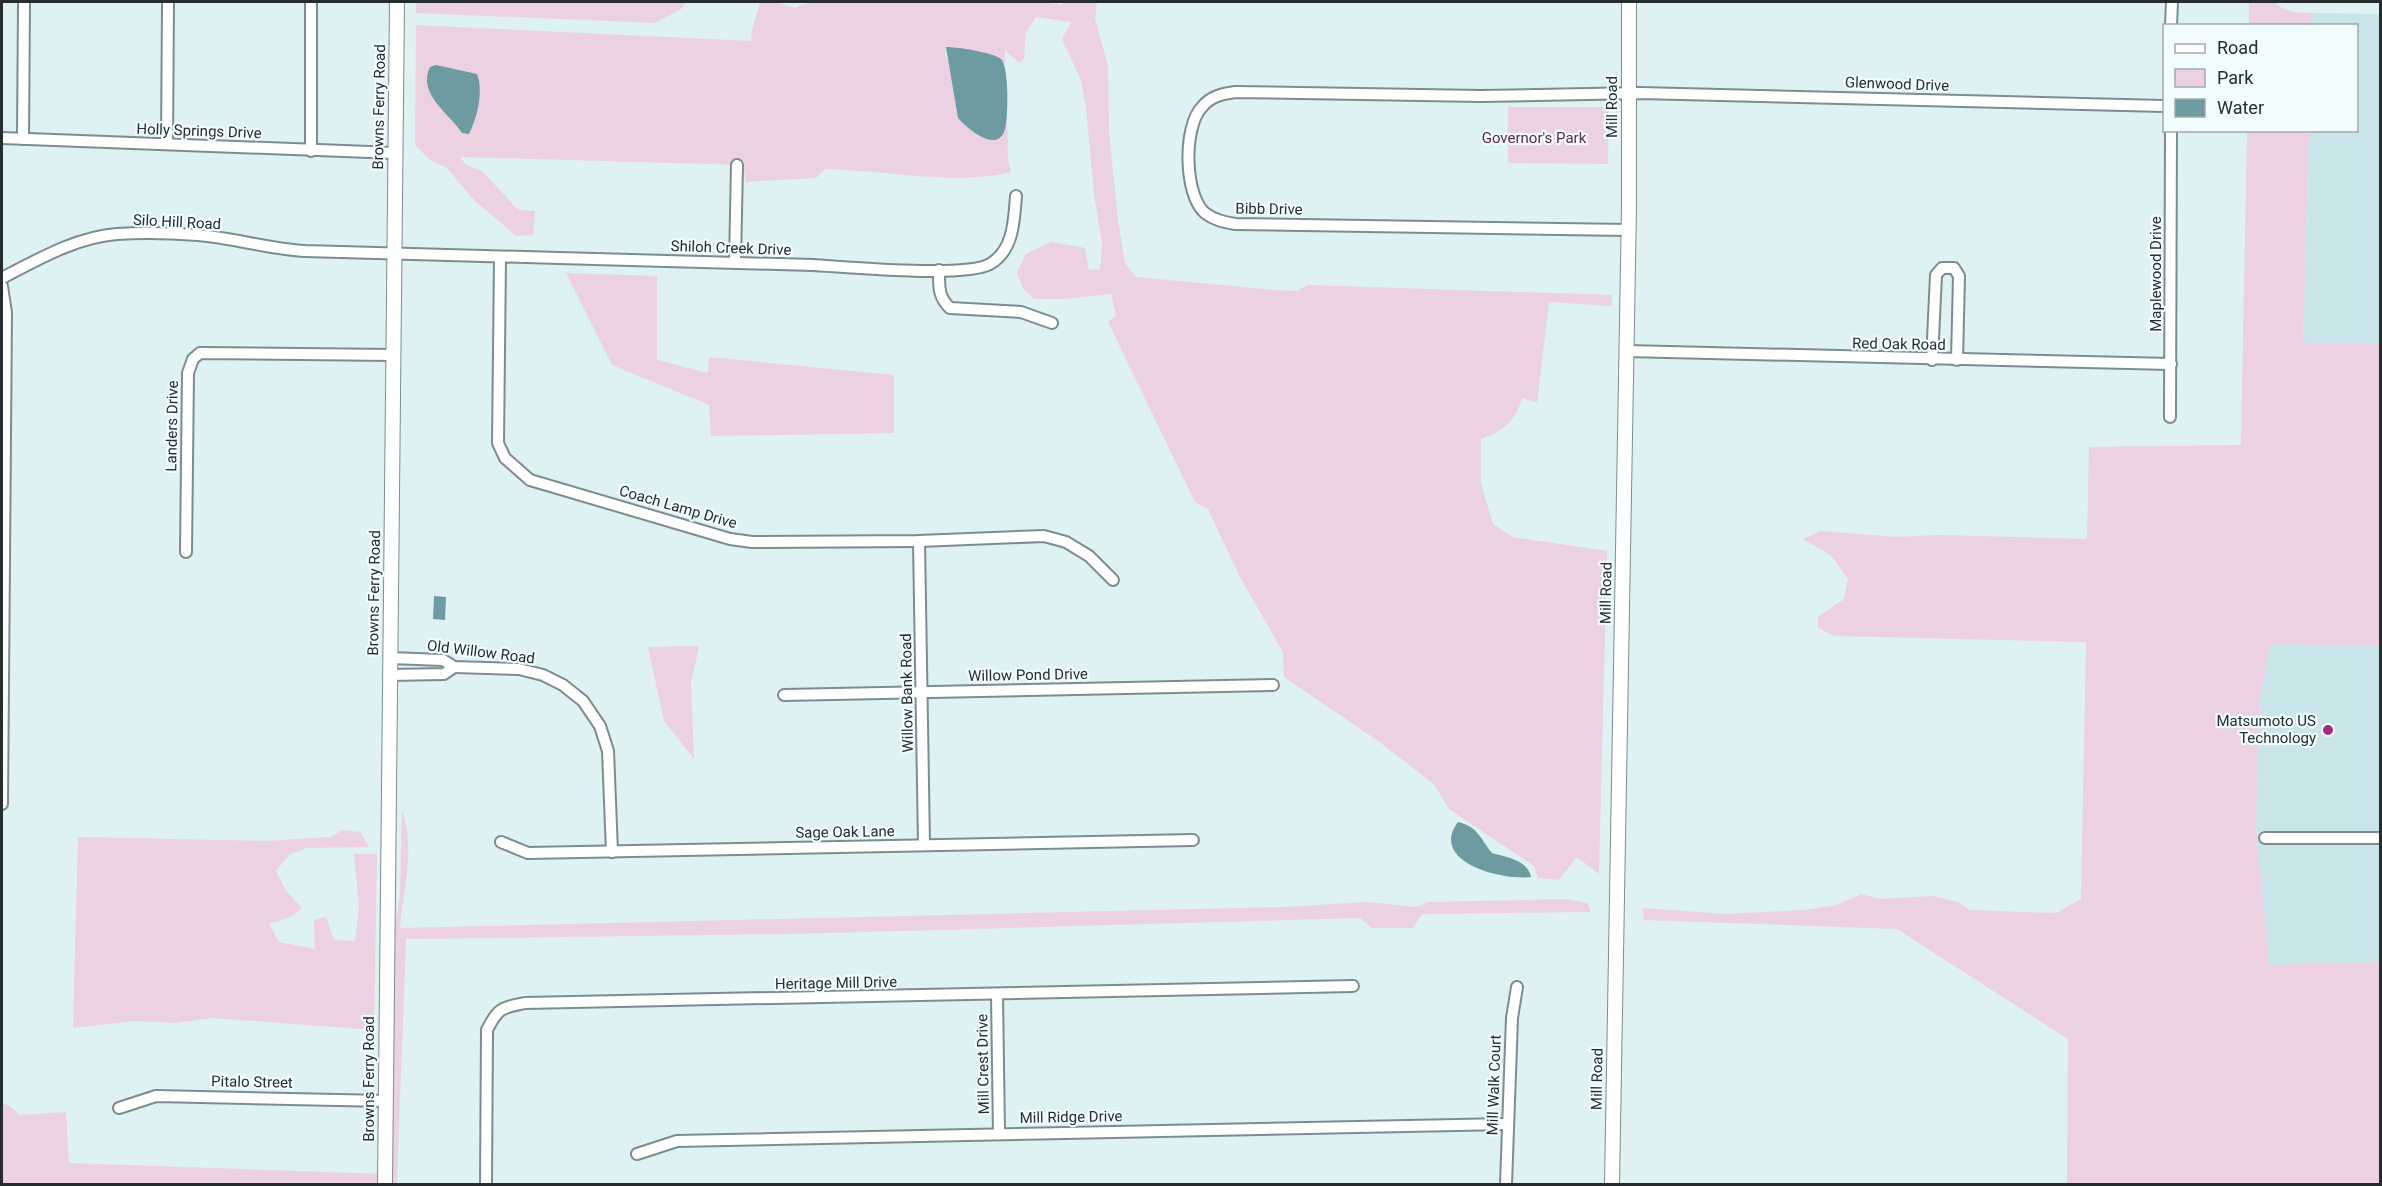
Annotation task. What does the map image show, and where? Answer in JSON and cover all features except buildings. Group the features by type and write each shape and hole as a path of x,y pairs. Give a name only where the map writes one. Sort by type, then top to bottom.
{"street":[{"path":"23,139 24,2"},
{"path":"167,144 168,2"},
{"path":"311,2 311,151"},
{"name":"Browns Ferry Road","path":"385,1185 397,2"},
{"name":"Mill Road","path":"1612,1185 1629,230 1629,2"},
{"path":"2171,24 2172,2"},
{"name":"Bibb Drive","path":"1629,93 1481,96 1235,92 1217,95 1202,106 1190,131 1189,181 1196,201 1204,212 1218,221 1235,224 1629,230"},
{"name":"Glenwood Drive","path":"1629,93 2163,106"},
{"name":"Maplewood Drive","path":"2170,417 2171,132"},
{"name":"Holly Springs Drive","path":"2,138 395,153"},
{"path":"735,262 737,165"},
{"name":"Shiloh Creek Drive","path":"394,252 500,258 735,262 939,270 982,266 1001,255 1009,242 1014,226 1016,196"},
{"name":"Silo Hill Road","path":"2,278 69,246 117,234 198,235 293,250 394,252"},
{"name":"Coach Lamp Drive","path":"500,258 498,443 505,458 530,480 730,539 752,542 919,541 1044,536 1066,542 1089,556 1113,580"},
{"path":"1932,360 1935,275 1942,268 1954,268 1959,276 1957,360"},
{"path":"939,270 939,291 943,302 950,308 1021,312 1052,323"},
{"path":"2,286 6,313 2,804"},
{"name":"Red Oak Road","path":"1626,351 2171,364"},
{"name":"Landers Drive","path":"186,552 188,373 193,359 200,352 393,356"},
{"name":"Willow Bank Road","path":"919,541 924,845"},
{"name":"Old Willow Road","path":"390,658 443,660 454,667 519,669 543,675 563,685 583,701 600,726 608,751 612,852"},
{"path":"390,675 444,674 454,667"},
{"name":"Willow Pond Drive","path":"784,695 1273,685"},
{"path":"2265,838 2380,838"},
{"name":"Sage Oak Lane","path":"501,842 528,853 1192,840"},
{"name":"Heritage Mill Drive","path":"486,1185 487,1030 495,1013 509,1007 537,1003 1353,986"},
{"name":"Mill Walk Court","path":"1506,1185 1512,1018 1517,987"},
{"name":"Mill Crest Drive","path":"997,995 999,1133"},
{"name":"Pitalo Street","path":"119,1108 156,1096 386,1101"},
{"name":"Mill Ridge Drive","path":"637,1154 677,1141 1507,1124"}],"shaded area":[{"path":"2311,13 2380,14 2380,344 2303,343 2309,132 2358,132 2358,24 2311,24"},
{"path":"2271,644 2380,646 2380,962 2269,966 2256,825 2260,696"}],"green space":[{"path":"416,2 686,2 681,9 655,23 416,13"},
{"path":"760,2 775,2 795,8 810,2 1044,2 1062,5 1064,2 1097,2 1095,19 1108,66 1109,132 1118,220 1125,263 1136,277 1297,291 1308,285 1612,295 1612,306 1549,302 1537,403 1522,398 1516,413 1502,429 1481,439 1481,484 1493,524 1513,537 1607,551 1599,874 1577,857 1559,880 1538,878 1534,866 1449,809 1434,784 1378,741 1284,677 1283,652 1240,577 1208,509 1195,502 1108,322 1116,315 1111,294 1063,299 1034,299 1022,287 1017,273 1026,254 1051,242 1085,248 1089,270 1100,269 1102,244 1094,194 1086,107 1081,80 1062,39 1071,22 1036,17 1026,32 1024,59 1019,63 1005,50 1005,64 994,56 980,52 951,47 945,53 950,65 958,118 1005,129 1007,115 1008,159 1011,172 990,176 967,178 919,176 825,169 816,178 746,182 743,165 460,157 466,165 482,171 518,210 535,211 533,235 516,236 474,200 447,168 430,160 415,145 416,25 752,41 751,34","holes":["479,78 480,89 473,127 462,133 458,127"]},
{"path":"2249,2 2275,2 2287,10 2311,13 2311,24 2249,24"},
{"name":"Governor's Park","path":"1508,107 1609,107 1608,164 1508,163"},
{"path":"2247,132 2309,132 2303,343 2380,344 2380,646 2271,644 2260,696 2256,825 2269,965 2380,962 2380,1184 2067,1184 2068,1039 1897,929 1644,920 1643,908 1725,914 1805,910 1837,905 1861,894 1880,899 1933,896 1957,902 1970,910 2056,913 2081,899 2086,642 1834,636 1818,628 1818,617 1844,599 1848,579 1832,556 1803,539 1820,531 1895,537 1938,535 2087,539 2089,447 2241,445"},
{"path":"566,273 657,276 657,360 708,373 709,357 894,375 894,433 711,436 709,405 612,365"},
{"path":"699,646 691,684 694,759 664,721 648,647"},
{"path":"402,811 406,825 408,854 400,928 1283,907 1366,902 1416,907 1429,902 1567,899 1587,903 1591,912 1422,914 1413,928 1372,928 1360,918 792,934 406,939 397,1184 390,1184 395,926 400,896"},
{"path":"342,830 360,832 369,847 306,848 289,855 276,871 286,891 302,908 292,916 269,924 279,942 315,949 314,920 326,917 334,940 355,941 359,907 354,854 377,854 374,1030 213,1018 176,1023 135,1021 73,1028 78,837 266,841 331,837"},
{"path":"2,1103 10,1106 20,1115 66,1112 69,1163 385,1174 385,1184 2,1184"}],"water":[{"path":"946,47 983,52 997,56 1004,63 1007,82 1006,126 1000,138 994,140 981,136 958,118"},
{"path":"436,65 477,74 480,88 479,104 469,134 462,133 431,94 427,77 430,67"},
{"path":"434,596 446,597 445,620 433,619"},
{"path":"1458,822 1475,830 1492,853 1521,863 1529,871 1531,877 1504,876 1488,872 1461,858 1453,848 1451,836"}],"place":[{"name":"Matsumoto US Technology","path":"2328,730"}]}
